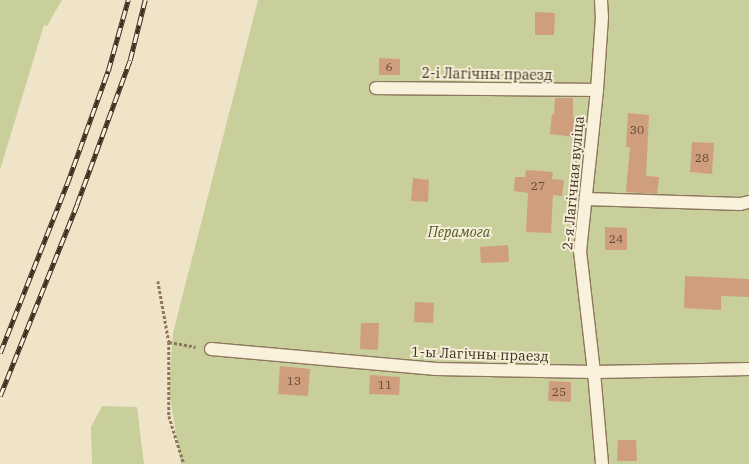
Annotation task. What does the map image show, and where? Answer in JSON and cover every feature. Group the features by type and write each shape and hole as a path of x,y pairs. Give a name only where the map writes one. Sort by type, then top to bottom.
{"lane":[{"name":"2-я Лагічная вуліца","path":"601,0 602,18 596,90 580,251 594,372 602,464"},
{"name":"2-і Лагічны праезд","path":"376,88 596,90"},
{"path":"586,199 740,204 749,202"},
{"name":"1-ы Лагічны праезд","path":"211,349 436,369 594,372 749,369"}],"path":[{"path":"158,281 169,342 169,416 184,464"},
{"path":"169,342 211,349"}],"green space":[{"path":"0,0 62,0 47,26 44,25 0,170"},
{"name":"Перамога","path":"258,0 749,0 749,464 181,464 169,390 173,333"},
{"path":"102,406 137,407 144,464 92,464 91,427"}],"building":[{"path":"535,12 555,13 554,35 535,35"},
{"path":"379,58 400,59 400,75 379,75"},
{"path":"555,98 573,98 573,117 577,118 575,137 550,134 552,114 554,115"},
{"path":"628,113 649,115 646,176 659,177 657,194 626,192 630,147 626,147"},
{"path":"692,142 714,143 712,174 690,172"},
{"path":"526,170 553,172 552,179 564,180 562,196 553,195 551,233 526,232 528,193 514,191 515,177 525,177"},
{"path":"413,178 429,180 428,202 411,201"},
{"path":"605,227 627,228 627,250 605,250"},
{"path":"508,245 509,262 481,263 480,247"},
{"path":"685,276 749,279 749,297 721,296 721,310 684,308"},
{"path":"415,302 434,303 433,323 414,322"},
{"path":"361,323 379,323 378,350 360,349"},
{"path":"280,366 310,369 308,396 278,394"},
{"path":"370,375 400,377 399,395 369,394"},
{"path":"549,381 571,382 571,402 548,401"},
{"path":"618,440 636,440 637,461 617,461"}],"railway":[{"path":"0,353 67,184 108,71 128,0"},
{"path":"0,396 77,204 130,60 145,0"}]}
